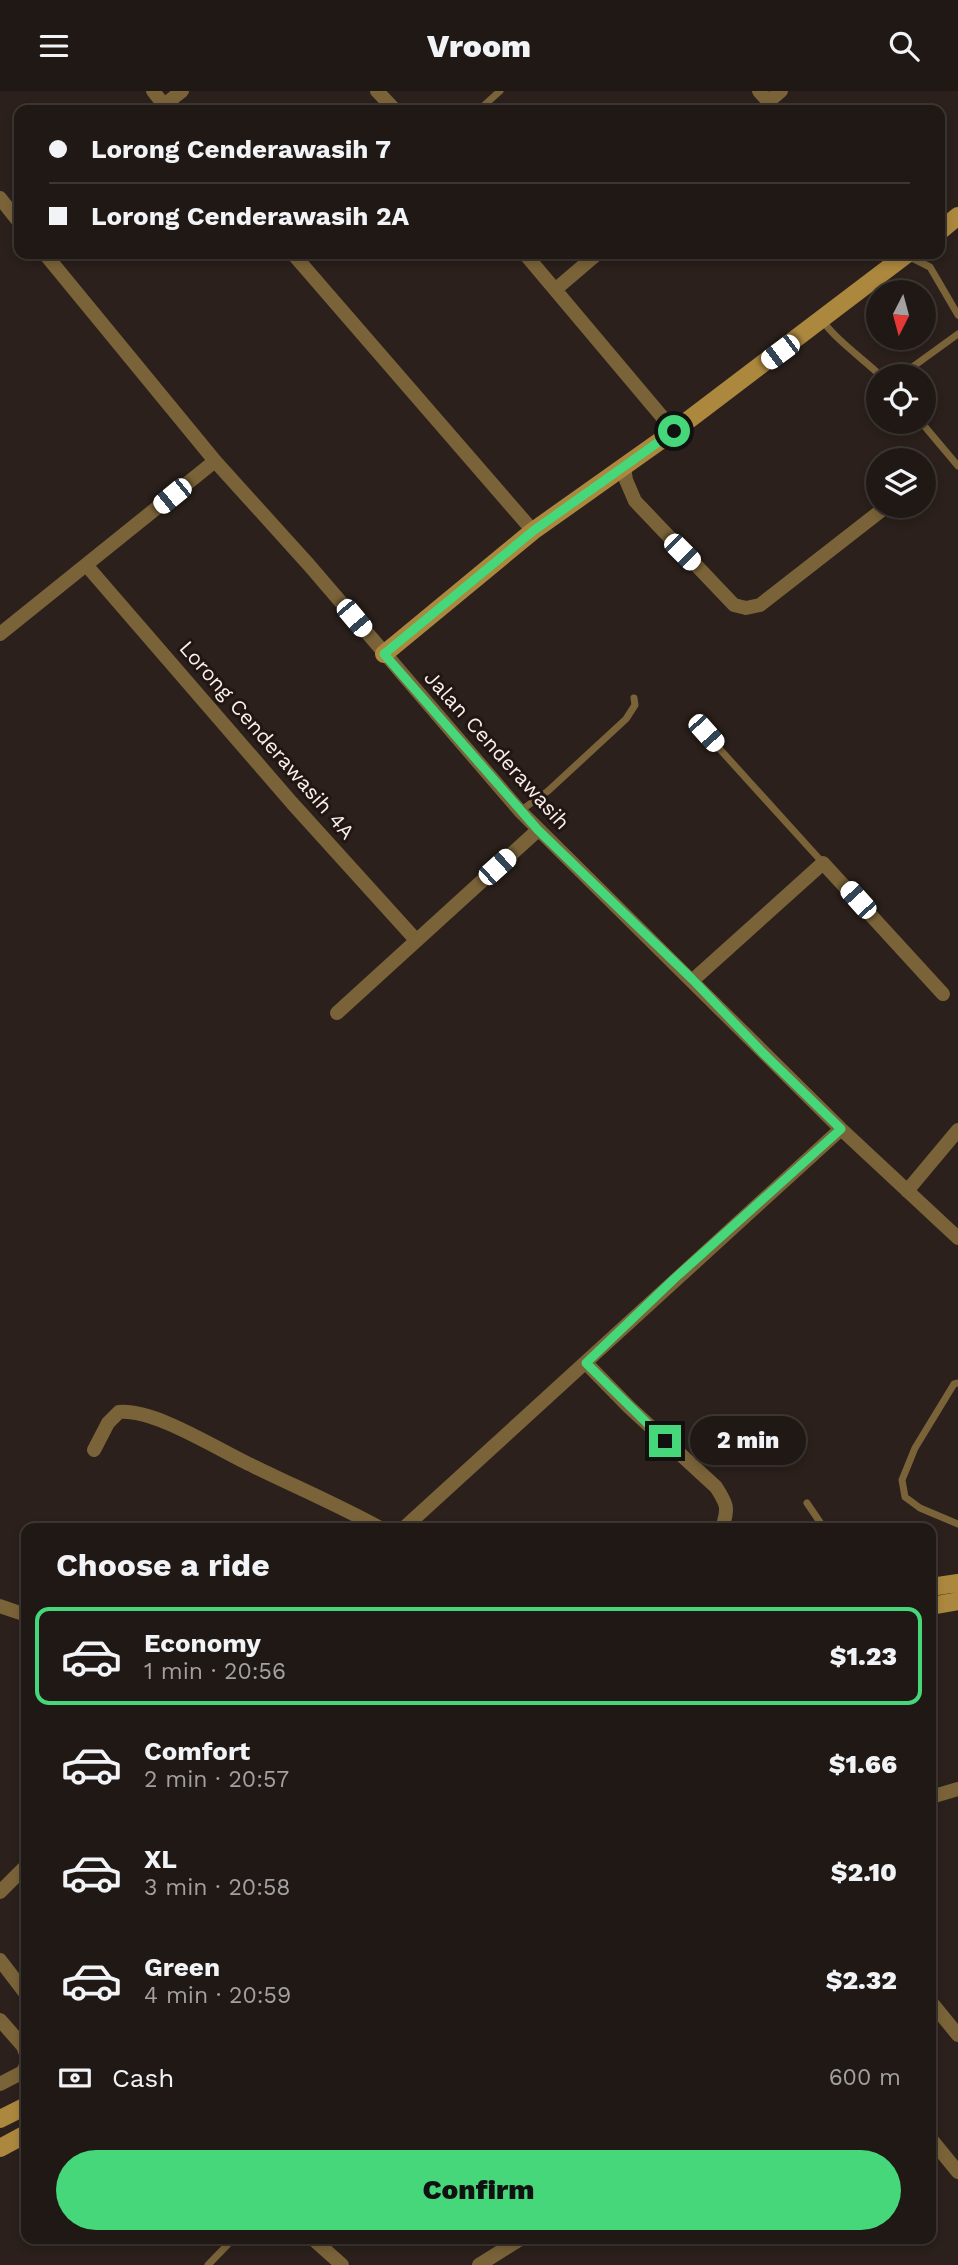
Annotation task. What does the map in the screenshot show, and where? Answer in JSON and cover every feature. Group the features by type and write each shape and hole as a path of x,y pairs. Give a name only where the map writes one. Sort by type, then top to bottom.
{"street":[{"path":"153,91 164,105"},
{"path":"169,105 182,91"},
{"path":"377,91 390,105"},
{"path":"767,101 781,91"},
{"path":"0,198 14,216"},
{"name":"Jalan Cenderawasih","path":"49,259 215,461 309,565 520,811 693,980 762,1052 958,1238"},
{"path":"297,259 533,531"},
{"path":"529,259 674,431"},
{"path":"556,289 591,259"},
{"path":"384,654 533,531 674,431 900,259"},
{"path":"0,634 215,461"},
{"path":"624,467 635,501 734,605 746,608 760,605 872,518"},
{"name":"Lorong Cenderawasih 4A","path":"87,566 318,833 416,940"},
{"path":"337,1013 538,830"},
{"path":"693,980 824,863 943,993"},
{"path":"410,1523 841,1129"},
{"path":"907,1191 958,1130"},
{"path":"586,1363 629,1407 716,1487 726,1503 727,1514 724,1523"},
{"path":"93,1450 108,1423 119,1412 134,1411 168,1424 371,1523"},
{"path":"936,1586 958,1583"},
{"path":"936,1605 958,1601"},
{"path":"0,1606 21,1613"},
{"path":"936,1796 956,1792"},
{"path":"0,1892 21,1871"},
{"path":"0,1960 21,1987"},
{"path":"936,2008 958,2035"},
{"path":"0,2020 21,2044"},
{"path":"0,2084 21,2073"},
{"path":"0,2119 21,2108"},
{"path":"0,2148 21,2137"},
{"path":"936,2145 958,2172"},
{"path":"319,2244 342,2265"},
{"path":"480,2265 513,2244"}],"lane":[{"path":"485,105 500,91"},
{"path":"915,259 930,267 958,315"},
{"path":"822,320 834,337 844,341 868,364"},
{"path":"917,364 958,334"},
{"path":"931,434 958,466"},
{"path":"520,811 548,790 626,719 635,705 634,698"},
{"path":"706,733 824,863"},
{"path":"958,1383 954,1384 915,1448 902,1481 905,1497 920,1508 958,1524"},
{"path":"807,1503 821,1523"},
{"path":"208,2265 228,2244"}],"route":[{"path":"665,1441 586,1363 674,1279 841,1129 693,980 538,830 384,654 533,531 674,431"}]}
